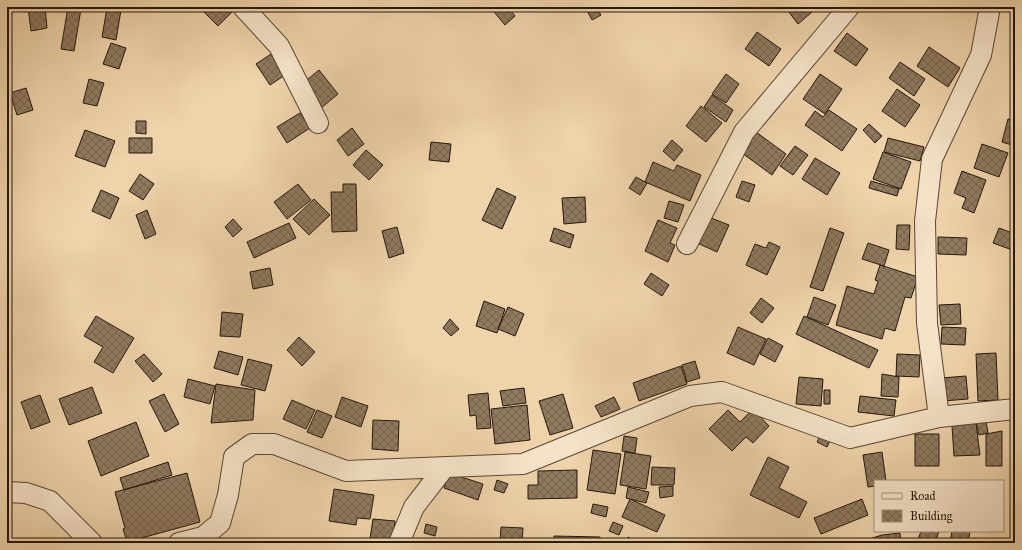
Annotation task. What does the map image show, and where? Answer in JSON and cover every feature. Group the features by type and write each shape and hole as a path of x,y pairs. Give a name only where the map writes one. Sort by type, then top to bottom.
{"street":[{"path":"243,7 279,46 318,123"},
{"path":"687,244 744,132 849,7"},
{"path":"939,417 927,323 925,221 932,159 982,55 990,7"},
{"path":"179,543 203,537 220,523 228,495 234,457 252,444 274,444 346,472 444,468 523,464 690,396 722,392 850,438 939,417 1015,410"},
{"path":"399,543 414,507 444,468"},
{"path":"7,492 26,493 50,501 92,543"}],"building":[{"path":"28,7 45,7 47,28 31,31"},
{"path":"68,7 81,9 74,51 61,49"},
{"path":"233,7 235,9 218,26 200,8"},
{"path":"490,7 508,7 515,16 505,25"},
{"path":"585,7 596,7 601,15 592,20"},
{"path":"785,7 808,7 812,12 798,24"},
{"path":"107,8 121,10 116,40 102,37"},
{"path":"757,32 781,49 769,66 745,49"},
{"path":"847,33 868,49 856,66 834,51"},
{"path":"111,43 126,48 119,69 103,64"},
{"path":"929,47 960,68 948,87 917,66"},
{"path":"274,52 288,73 270,85 256,64"},
{"path":"900,62 925,79 914,96 889,78"},
{"path":"319,70 338,94 321,108 302,84"},
{"path":"726,74 739,84 726,103 712,94"},
{"path":"820,74 842,89 825,114 803,99"},
{"path":"89,79 104,83 97,106 83,103"},
{"path":"26,88 33,110 17,115 10,93"},
{"path":"897,89 920,105 905,127 882,111"},
{"path":"712,95 733,110 726,122 704,107"},
{"path":"1015,95 1015,120 1010,119"},
{"path":"701,106 722,123 706,142 686,126"},
{"path":"829,110 857,129 842,151 805,125 815,111 823,117"},
{"path":"300,113 310,128 287,143 277,127"},
{"path":"1008,119 1015,121 1015,146 1002,142"},
{"path":"136,121 146,121 146,134 136,133"},
{"path":"869,124 882,136 875,143 863,130"},
{"path":"352,128 364,144 348,156 337,140"},
{"path":"85,130 115,141 105,167 75,156"},
{"path":"756,132 786,154 772,175 742,153"},
{"path":"129,138 152,138 152,153 129,153"},
{"path":"888,138 924,147 920,161 884,152"},
{"path":"672,140 683,150 674,161 663,151"},
{"path":"431,142 451,144 449,162 429,160"},
{"path":"982,144 1008,153 999,177 974,168"},
{"path":"795,146 808,155 793,175 780,166"},
{"path":"366,150 383,165 369,180 353,165"},
{"path":"883,152 911,162 901,189 873,179"},
{"path":"815,158 840,173 827,195 802,179"},
{"path":"653,162 674,171 677,165 701,175 690,201 645,182"},
{"path":"962,171 986,180 974,213 962,208 966,198 954,193"},
{"path":"140,174 154,184 143,200 129,191"},
{"path":"636,177 647,183 640,195 629,188"},
{"path":"742,181 755,185 749,202 736,197"},
{"path":"871,181 899,189 897,196 869,188"},
{"path":"298,184 311,200 287,219 274,202"},
{"path":"343,184 356,184 357,231 332,232 331,192 343,192"},
{"path":"497,188 516,197 502,229 482,220"},
{"path":"101,190 119,198 110,219 92,211"},
{"path":"585,197 586,222 564,224 562,198"},
{"path":"1015,197 1015,207 1010,203"},
{"path":"314,199 330,215 309,235 293,219"},
{"path":"669,201 684,205 678,222 664,218"},
{"path":"147,210 156,234 145,239 136,215"},
{"path":"706,216 729,225 717,252 695,242"},
{"path":"233,219 242,229 233,237 225,227"},
{"path":"658,220 677,228 670,243 675,245 668,262 645,251"},
{"path":"289,223 296,238 254,258 247,242"},
{"path":"897,225 910,225 909,250 896,249"},
{"path":"397,227 404,253 389,258 382,231"},
{"path":"554,228 574,235 570,248 550,241"},
{"path":"830,228 844,233 823,291 810,287"},
{"path":"999,228 1015,234 1015,251 993,243"},
{"path":"938,237 967,238 966,255 938,254"},
{"path":"769,242 780,247 767,275 746,265 755,244 766,248"},
{"path":"868,243 889,250 884,266 862,259"},
{"path":"880,265 918,277 911,298 905,297 895,331 885,328 882,339 836,325 847,286 874,294 878,281 875,280"},
{"path":"270,268 273,285 253,289 250,272"},
{"path":"651,273 669,285 662,296 644,284"},
{"path":"814,297 836,305 828,325 807,317"},
{"path":"761,298 774,308 762,323 750,313"},
{"path":"484,301 505,309 497,333 476,326"},
{"path":"960,304 961,324 941,325 939,305"},
{"path":"508,307 524,314 515,336 498,329"},
{"path":"222,312 243,314 240,337 220,336"},
{"path":"96,316 134,338 113,373 94,362 103,347 84,336"},
{"path":"804,316 878,350 869,368 796,334"},
{"path":"450,319 459,329 451,336 443,328"},
{"path":"738,327 766,339 754,365 727,353"},
{"path":"942,327 966,328 965,345 941,344"},
{"path":"299,337 315,352 302,366 287,350"},
{"path":"768,338 783,346 775,362 760,354"},
{"path":"219,351 243,357 238,375 214,368"},
{"path":"996,353 998,400 978,401 976,354"},
{"path":"144,354 162,374 153,382 135,361"},
{"path":"897,354 920,355 919,377 896,376"},
{"path":"248,359 272,365 265,391 241,385"},
{"path":"695,361 700,378 687,382 682,365"},
{"path":"681,366 687,384 639,401 633,383"},
{"path":"882,374 899,377 898,397 881,396"},
{"path":"966,376 968,399 943,401 942,378"},
{"path":"799,377 823,379 821,406 796,404"},
{"path":"188,379 215,386 210,404 184,397"},
{"path":"216,384 255,390 253,420 211,423"},
{"path":"92,387 102,413 69,425 59,399"},
{"path":"524,388 526,403 503,406 500,391"},
{"path":"824,390 830,390 830,404 824,404"},
{"path":"488,393 491,428 477,429 476,415 470,416 468,395"},
{"path":"164,394 179,424 165,432 149,401"},
{"path":"563,394 573,428 550,435 539,401"},
{"path":"40,395 50,422 31,429 21,402"},
{"path":"860,396 896,400 894,416 858,412"},
{"path":"342,397 368,406 361,427 335,417"},
{"path":"614,397 620,409 601,417 595,406"},
{"path":"292,400 315,410 306,429 283,419"},
{"path":"527,405 530,440 495,444 491,409"},
{"path":"753,409 769,426 753,443 746,437 732,451 709,429 728,410 740,422"},
{"path":"317,410 332,416 322,438 307,432"},
{"path":"373,420 399,421 398,451 372,449"},
{"path":"1011,420 1015,420 1015,441 1011,442"},
{"path":"986,421 988,433 979,435 976,423"},
{"path":"136,422 149,456 101,476 88,441"},
{"path":"976,423 980,455 954,456 952,426"},
{"path":"1002,431 1002,466 986,466 986,434"},
{"path":"821,434 831,439 827,447 817,442"},
{"path":"915,434 939,434 939,466 915,466"},
{"path":"624,436 637,438 635,453 622,451"},
{"path":"593,450 621,454 615,494 587,490"},
{"path":"625,452 651,456 646,489 620,485"},
{"path":"882,452 886,480 874,480 874,486 868,487 863,455"},
{"path":"768,457 789,467 779,488 807,502 799,518 750,495"},
{"path":"168,462 172,475 124,490 120,478"},
{"path":"652,467 675,468 674,485 651,485"},
{"path":"577,470 577,498 528,499 528,485 538,485 538,471"},
{"path":"187,473 200,522 127,542 123,529 125,528 115,492"},
{"path":"449,473 483,484 478,500 444,488"},
{"path":"497,480 508,484 504,493 494,490"},
{"path":"673,486 673,496 660,498 659,487"},
{"path":"628,487 649,492 646,503 626,498"},
{"path":"334,489 374,495 370,519 357,518 356,525 329,521"},
{"path":"630,499 665,515 657,532 622,517"},
{"path":"862,499 868,515 821,534 814,518"},
{"path":"593,504 608,507 606,517 591,513"},
{"path":"373,519 395,521 393,541 370,539"},
{"path":"613,522 623,526 619,535 609,531"},
{"path":"426,524 437,527 435,536 424,533"},
{"path":"501,527 523,528 522,543 500,543"},
{"path":"921,532 939,532 935,543 917,543"},
{"path":"952,532 970,532 968,543 950,543"},
{"path":"900,533 901,543 866,543 866,540 882,535"},
{"path":"554,536 600,537 600,543 554,543"},
{"path":"628,537 637,543 624,543"}]}
